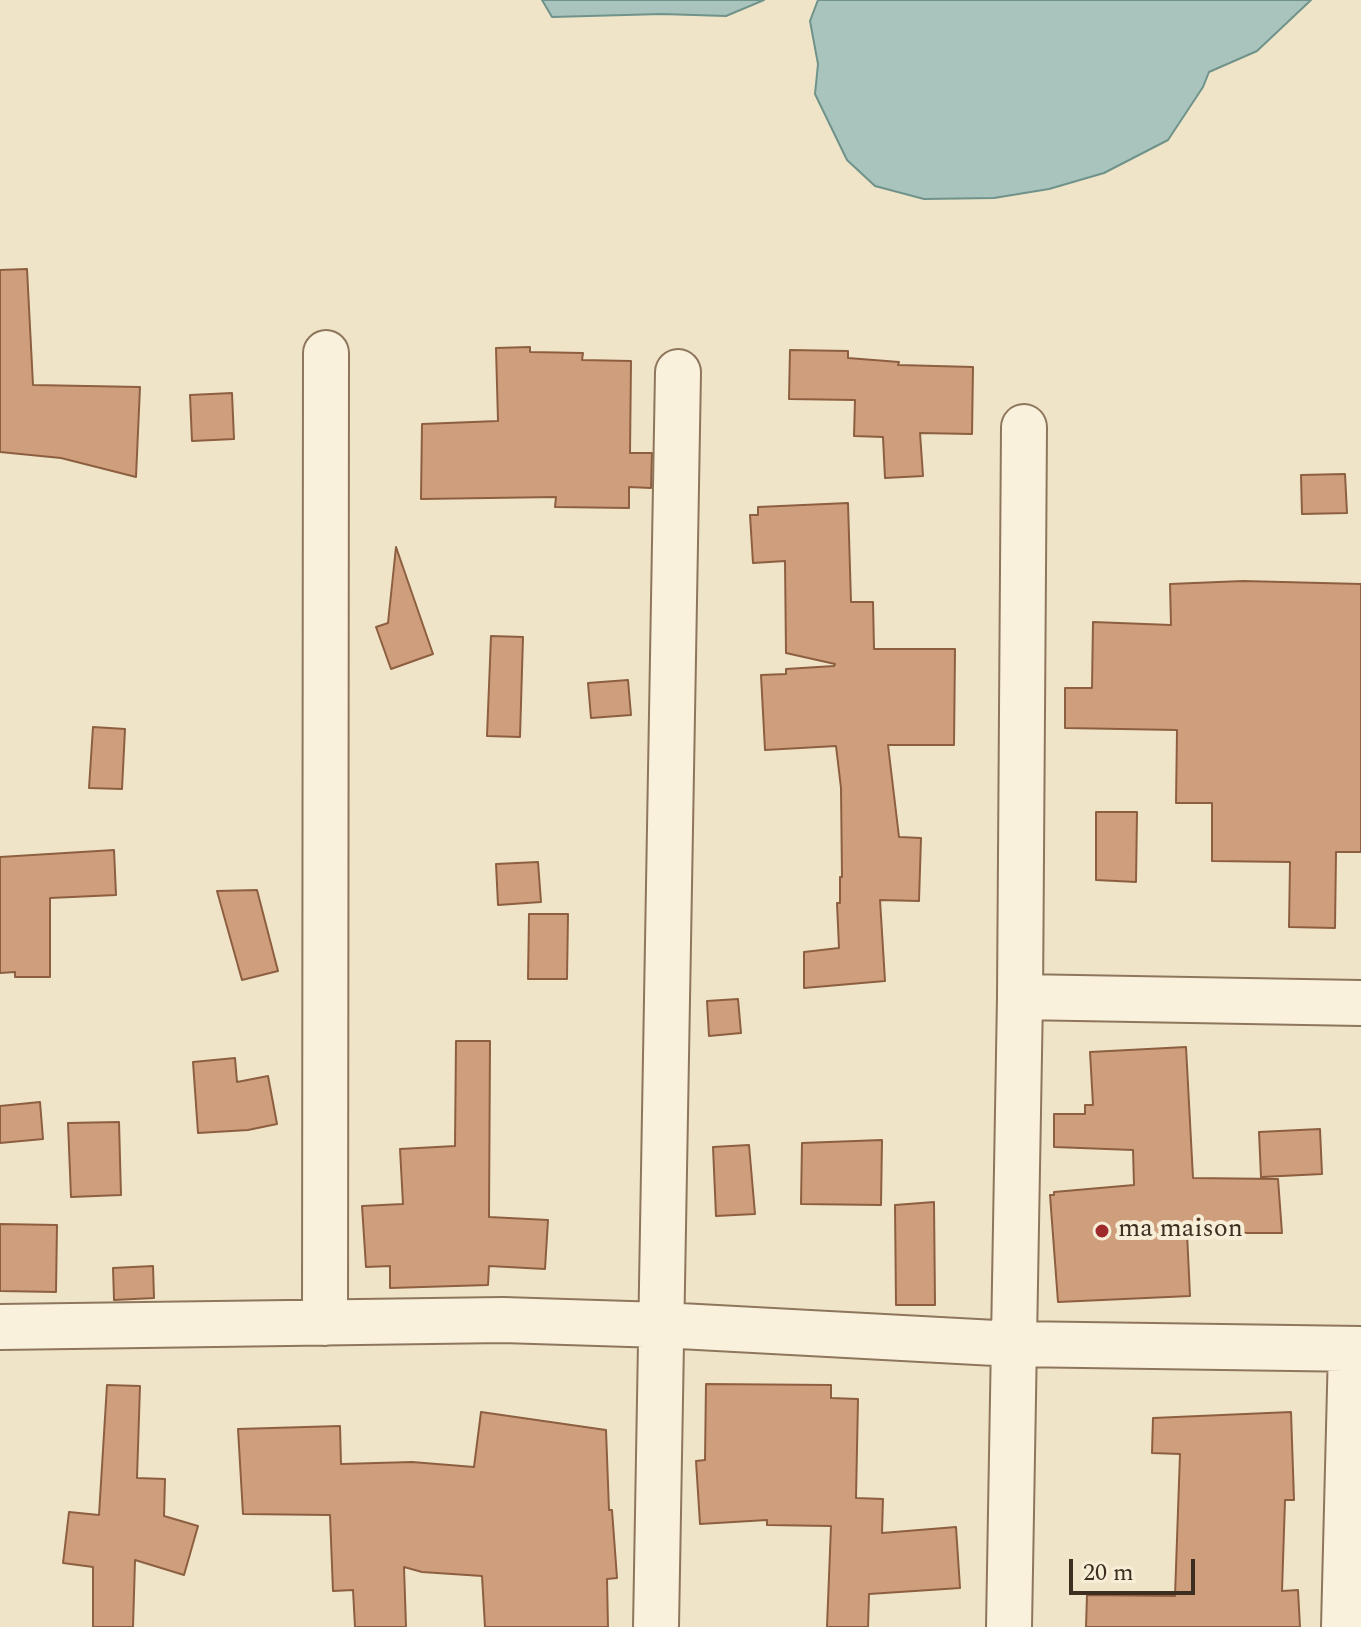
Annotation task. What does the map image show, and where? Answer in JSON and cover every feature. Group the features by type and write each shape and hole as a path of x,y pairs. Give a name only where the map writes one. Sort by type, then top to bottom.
{"street":[{"path":"325,1323 326,353"},
{"path":"656,1627 678,372"},
{"path":"1009,1627 1020,997 1024,427"},
{"path":"1020,997 1361,1003"},
{"path":"0,1327 503,1320 661,1325 1014,1344 1356,1349 1344,1627"}],"water":[{"path":"542,0 764,0 726,16 552,17"},
{"path":"818,0 1311,0 1257,51 1209,72 1203,87 1168,140 1104,173 1049,189 994,198 924,199 875,186 847,160 815,94 818,64 810,21"}],"building":[{"path":"27,269 33,385 140,387 136,477 61,458 0,452 0,270"},
{"path":"530,347 530,352 583,353 582,360 631,361 630,453 652,453 651,488 629,487 629,508 555,507 556,497 421,499 422,424 498,421 496,348"},
{"path":"790,350 848,351 848,358 899,362 898,365 973,367 972,434 920,433 923,476 885,478 883,437 854,436 855,400 789,399"},
{"path":"232,393 234,439 192,441 190,395"},
{"path":"1345,474 1347,513 1302,514 1301,475"},
{"path":"848,503 851,602 873,602 874,649 955,649 954,745 888,745 899,837 921,838 919,901 880,900 885,981 804,988 804,952 839,948 837,903 840,903 842,877 841,788 836,746 765,750 761,675 786,674 786,669 835,664 786,653 785,561 753,563 750,515 758,515 758,507"},
{"path":"396,547 433,654 391,669 376,627 388,623"},
{"path":"1243,581 1361,584 1361,852 1336,852 1335,928 1289,927 1290,862 1212,861 1212,803 1176,803 1177,730 1065,728 1065,688 1092,688 1093,622 1171,625 1170,584"},
{"path":"491,636 523,637 520,737 487,736"},
{"path":"628,680 631,715 591,718 588,683"},
{"path":"93,727 125,729 122,789 89,788"},
{"path":"1096,812 1137,812 1136,882 1096,880"},
{"path":"114,850 116,895 50,898 50,977 15,977 15,972 0,973 0,857"},
{"path":"538,862 541,902 498,905 496,864"},
{"path":"257,890 278,971 242,980 217,891"},
{"path":"529,914 568,914 567,979 528,979"},
{"path":"738,999 741,1033 709,1036 707,1001"},
{"path":"456,1041 490,1041 489,1217 548,1220 545,1269 489,1266 488,1285 390,1288 390,1266 366,1267 362,1206 403,1204 400,1149 455,1146"},
{"path":"1186,1047 1193,1178 1278,1179 1282,1233 1187,1233 1190,1296 1058,1302 1050,1195 1054,1192 1134,1185 1133,1150 1054,1147 1054,1114 1085,1114 1085,1105 1093,1105 1090,1052"},
{"path":"235,1058 237,1082 268,1076 277,1124 248,1130 198,1133 193,1062"},
{"path":"40,1102 43,1139 0,1143 0,1106"},
{"path":"119,1122 121,1195 71,1197 68,1123"},
{"path":"1320,1129 1322,1174 1261,1177 1259,1132"},
{"path":"882,1140 881,1205 801,1204 802,1143"},
{"path":"749,1145 755,1214 716,1216 713,1147"},
{"path":"934,1202 935,1305 896,1305 895,1205"},
{"path":"0,1224 57,1225 56,1292 0,1291"},
{"path":"153,1266 154,1298 114,1300 113,1268"},
{"path":"706,1384 831,1385 831,1398 858,1399 856,1498 883,1499 882,1533 956,1527 960,1588 869,1594 868,1627 827,1627 831,1526 767,1525 767,1520 700,1524 696,1461 705,1460"},
{"path":"107,1385 140,1386 137,1478 165,1479 164,1516 198,1526 184,1575 135,1560 133,1627 93,1627 93,1567 63,1563 69,1512 99,1515"},
{"path":"481,1412 606,1430 609,1510 612,1510 617,1578 607,1579 608,1627 485,1627 482,1576 422,1572 404,1567 406,1627 355,1627 353,1590 333,1591 330,1515 243,1514 238,1429 340,1426 341,1464 412,1462 474,1467"},
{"path":"1291,1412 1294,1500 1285,1500 1282,1591 1298,1590 1300,1627 1086,1627 1087,1595 1175,1596 1180,1454 1152,1453 1153,1418"}],"place":[{"name":"ma maison","path":"1102,1231"}]}
